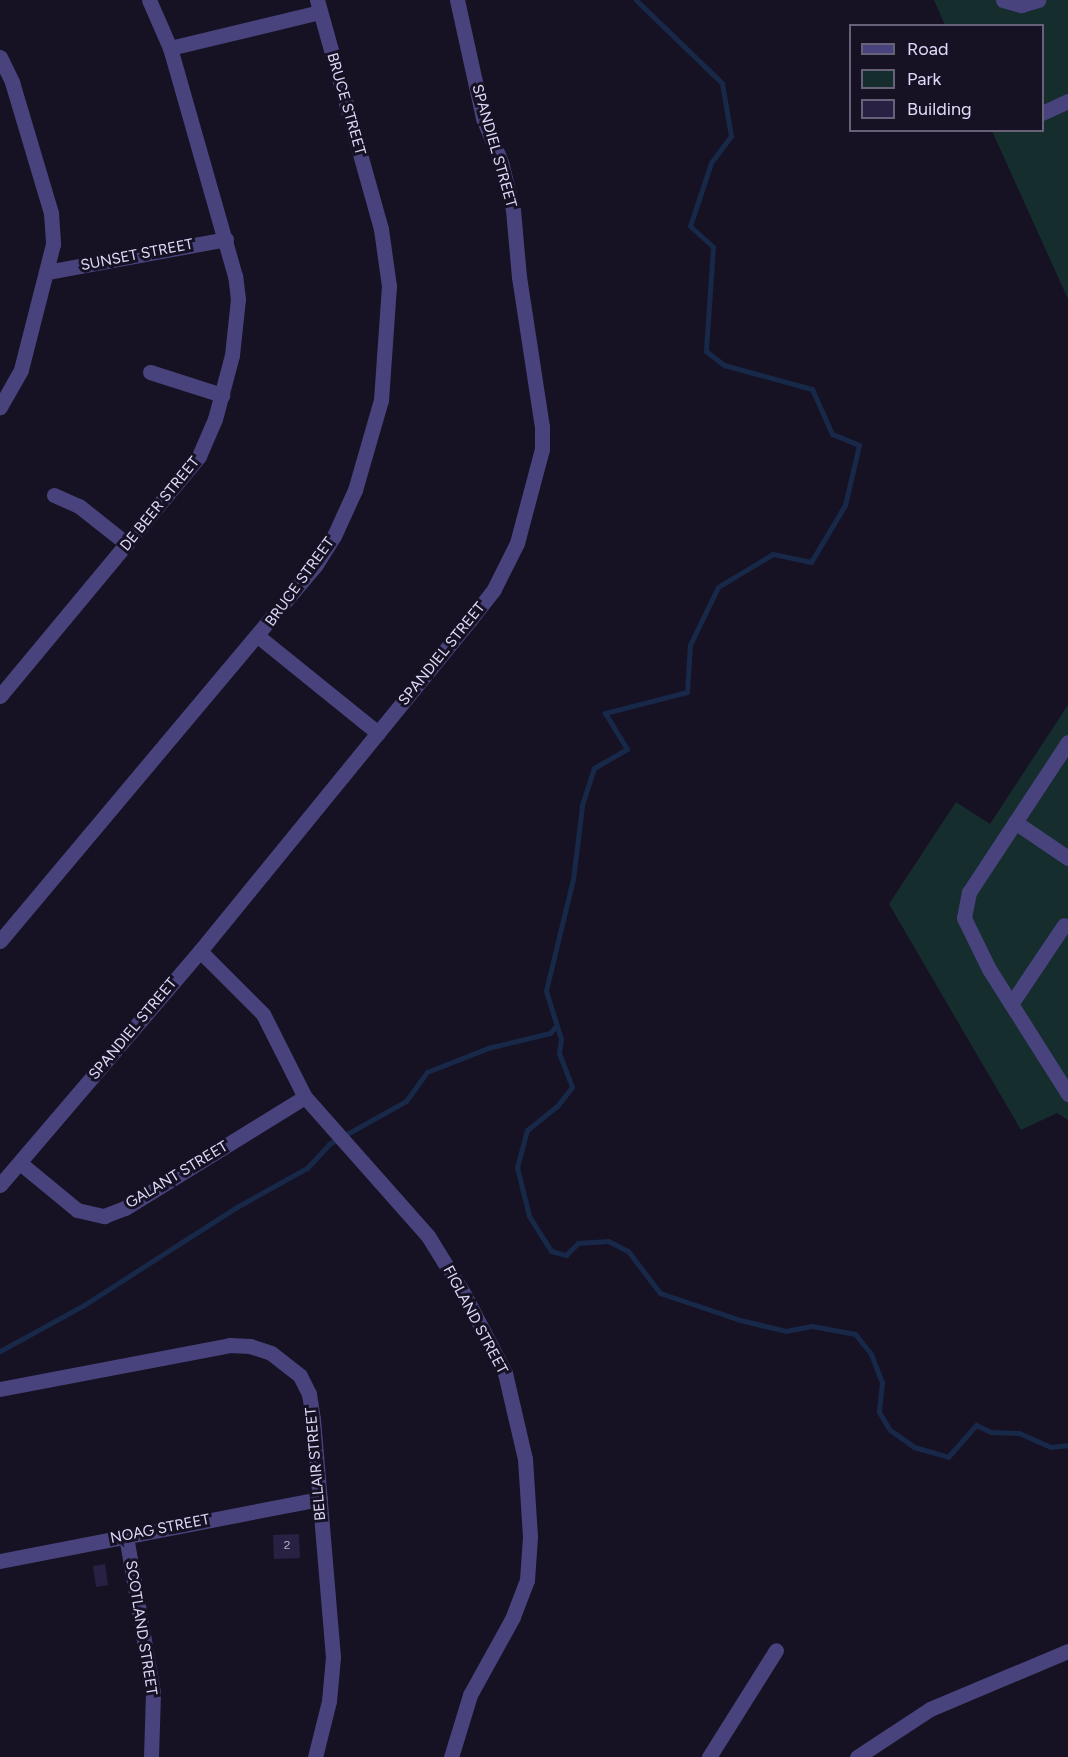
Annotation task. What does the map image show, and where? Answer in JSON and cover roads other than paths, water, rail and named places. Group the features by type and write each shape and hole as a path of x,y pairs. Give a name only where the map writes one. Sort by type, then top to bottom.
{"street":[{"name":"DE BEER STREET","path":"3,686 127,544 199,456 222,394 232,355 238,299 226,238 170,48 149,0"},
{"name":"SPANDIEL STREET","path":"0,1185 200,951 470,620 508,566 542,449 513,210 501,162 483,118 457,0"},
{"path":"1003,0 1020,5 1038,0"},
{"path":"170,48 319,6"},
{"name":"BRUCE STREET","path":"2,934 259,637 320,559 355,490 381,400 387,347 389,286 381,229 319,6"},
{"path":"0,57 12,82 51,213 53,244 21,370 0,407"},
{"path":"1044,112 1068,101"},
{"name":"SUNSET STREET","path":"47,272 226,238"},
{"path":"150,372 222,394"},
{"path":"54,495 79,506 127,544"},
{"path":"259,637 378,733"},
{"path":"1068,742 969,892 964,918 1011,1004 1068,1094"},
{"path":"1015,822 1068,858"},
{"path":"1011,1004 1064,925"},
{"name":"FIGLAND STREET","path":"200,951 263,1014 304,1097 422,1229 446,1263 505,1373 520,1430 528,1506 527,1580 513,1617 470,1695 452,1757"},
{"name":"GALANT STREET","path":"20,1163 77,1210 104,1216 125,1208 304,1097"},
{"name":"BELLAIR STREET","path":"0,1389 207,1348 250,1346 284,1363 300,1376 309,1394 320,1499 333,1676 315,1757"},
{"name":"NOAG STREET","path":"0,1561 320,1499"},
{"name":"SCOTLAND STREET","path":"126,1536 153,1693 151,1757"},
{"path":"709,1757 776,1650"},
{"path":"857,1757 930,1709 1068,1651"}],"waterway":[{"path":"636,0 722,83 731,136 711,163 690,226 713,247 706,351 724,365 812,389 832,434 859,445 845,505 811,562 773,554 718,587 690,645 687,692 605,713 627,749 594,768 582,806 573,879 546,991 561,1039 559,1053 572,1087 557,1106 527,1130 517,1167 529,1216 551,1251 566,1255 578,1243 608,1241 628,1251 660,1293 740,1320 786,1331 812,1326 855,1334 871,1354 882,1382 879,1412 890,1430 914,1447 948,1457 976,1425 991,1432 1019,1433 1050,1447 1068,1445"},
{"path":"0,1351 84,1305 235,1208 307,1168 329,1144 406,1101 427,1072 488,1048 550,1033 556,1026"}]}
